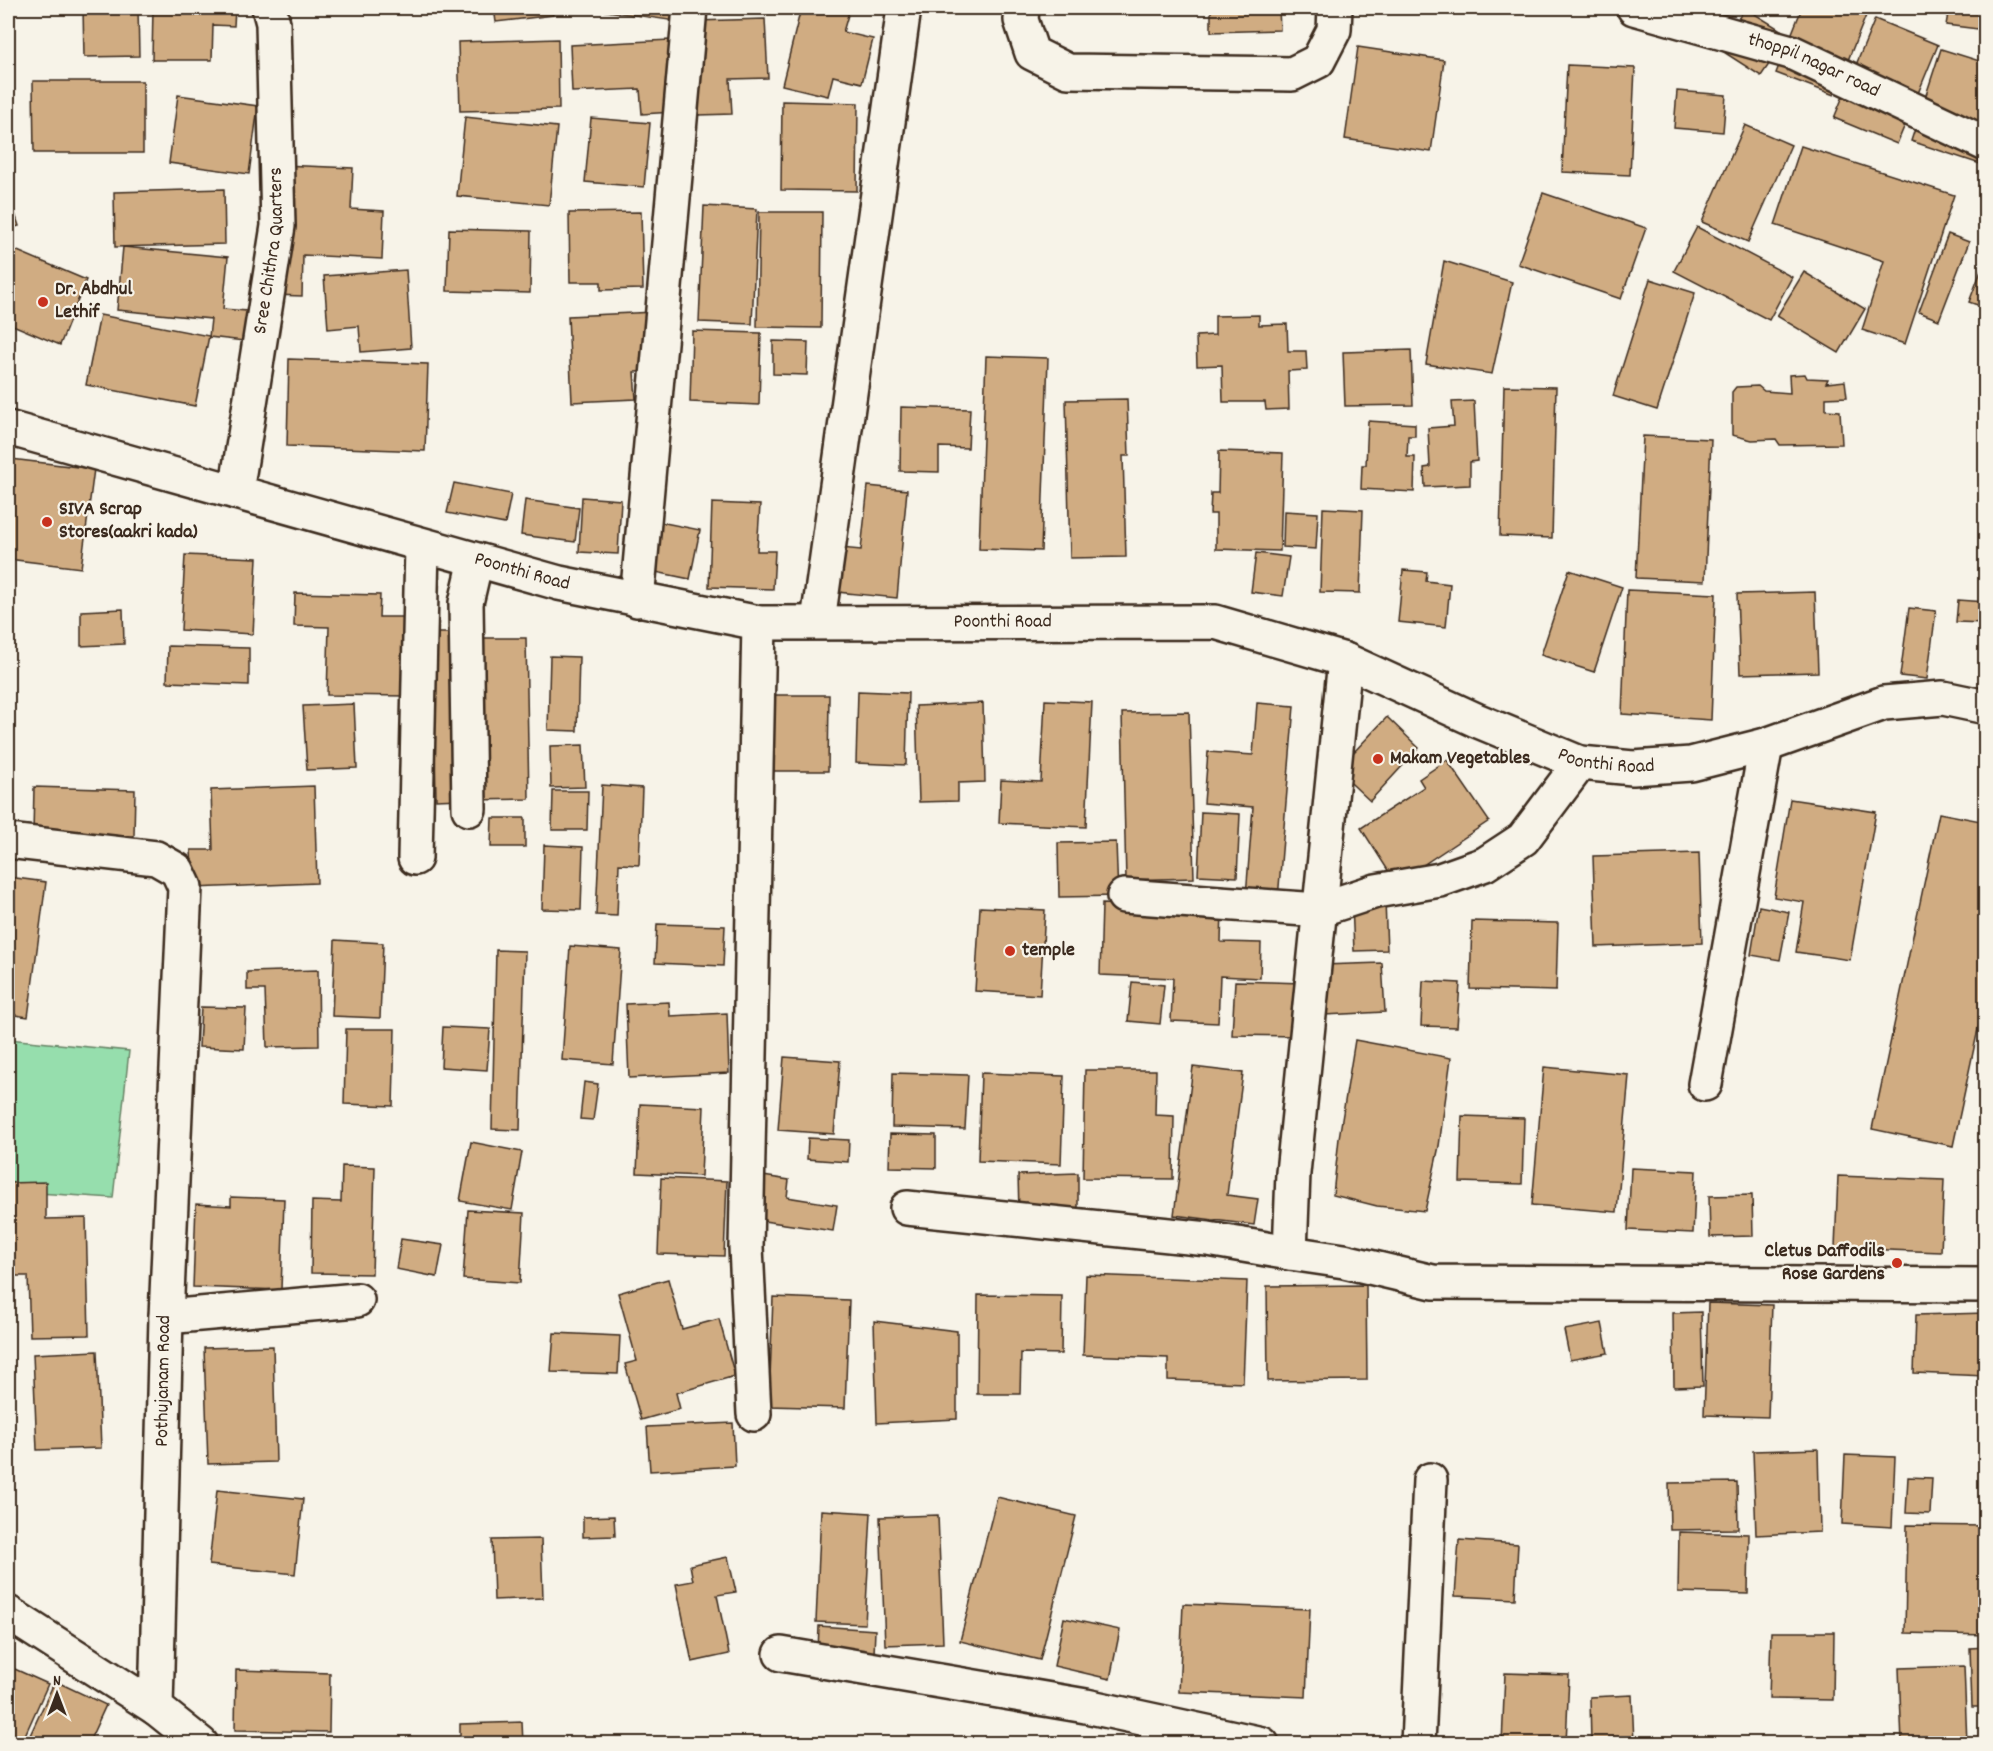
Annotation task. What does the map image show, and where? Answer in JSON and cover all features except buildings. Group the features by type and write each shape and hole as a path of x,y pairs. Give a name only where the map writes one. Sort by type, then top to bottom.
{"street":[{"name":"Sree Chithra Quarters","path":"236,492 278,226 273,23 269,8"},
{"path":"637,600 690,8"},
{"path":"818,621 904,8"},
{"path":"1022,8 1021,20 1032,53 1068,70 1292,74 1318,61 1334,30 1335,8"},
{"name":"thoppil nagar road","path":"1634,8 1791,52 1986,144"},
{"name":"Poonthi Road","path":"8,428 422,546 637,600 759,623 818,621 1215,622 1345,660 1476,720 1580,763 1633,768 1691,764 1766,745 1884,703 1943,698 1986,707"},
{"path":"415,858 422,546"},
{"path":"469,810 466,603 477,560"},
{"path":"754,1414 746,1246 759,623"},
{"path":"1290,1253 1293,1173 1345,660"},
{"path":"1706,1084 1766,745"},
{"path":"1124,896 1318,910 1376,891 1440,880 1485,864 1523,839 1580,763"},
{"name":"Pothujanam Road","path":"8,841 156,858 177,870 185,887 166,1317 156,1708"},
{"path":"907,1208 1208,1239 1344,1261 1433,1282 1986,1285"},
{"path":"166,1317 357,1300"},
{"path":"1418,1743 1430,1480"},
{"path":"8,1613 156,1708 201,1743"},
{"path":"781,1654 1086,1706 1218,1738 1262,1743"}],"green space":[{"path":"8,1039 129,1051 113,1198 8,1191"}],"place":[{"name":"Dr. Abdhul Lethif","path":"43,302"},
{"name":"SIVA Scrap Stores(aakri kada)","path":"47,522"},
{"name":"Makam Vegetables","path":"1378,759"},
{"name":"temple","path":"1010,951"},
{"name":"Cletus Daffodils Rose Gardens","path":"1897,1263"}]}
